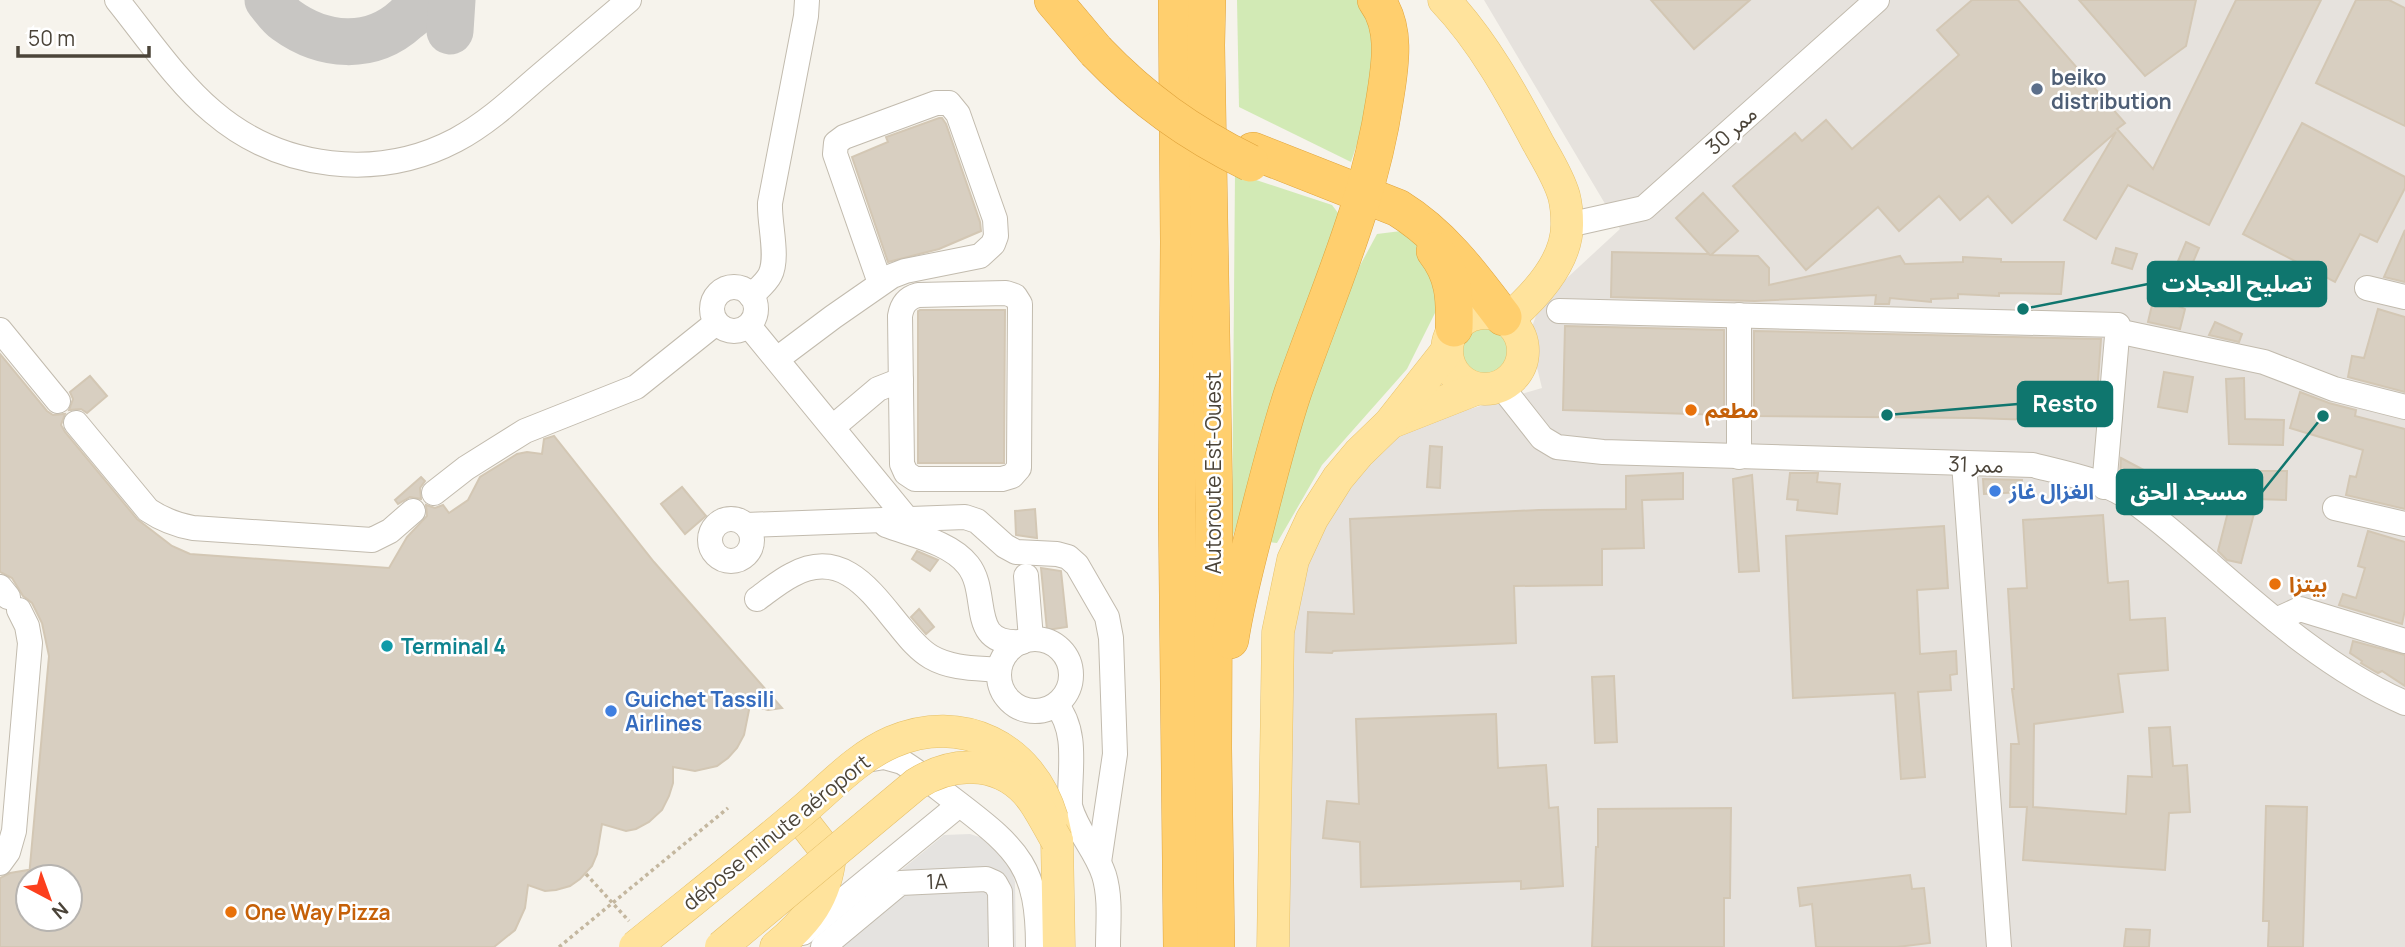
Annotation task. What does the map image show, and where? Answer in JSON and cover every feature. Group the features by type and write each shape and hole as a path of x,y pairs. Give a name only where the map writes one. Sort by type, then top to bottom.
{"highway":[{"path":"1053,0 1101,47"},
{"path":"1066,0 1142,95 1182,127 1363,200 1398,208 1441,240 1505,319"},
{"name":"Autoroute Est-Ouest","path":"1177,0 1177,508 1182,947"},
{"name":"Autoroute Est-Ouest","path":"1207,0 1214,504 1213,748 1216,947"},
{"path":"1213,748 1235,607 1270,468 1293,393 1363,200 1380,129 1391,35 1377,0"},
{"path":"1363,200 1407,225 1444,262 1454,290 1450,340"}],"main road":[{"path":"1444,0 1456,12 1509,89 1564,195 1568,225 1563,245 1547,280 1528,302 1505,319"},
{"path":"1273,947 1278,632 1293,560 1312,519 1338,478 1390,423 1450,340 1472,315 1482,313 1505,319 1515,328 1521,338 1522,360 1518,371 1489,388 1390,423"},
{"path":"1450,340 1448,365 1455,376 1465,384 1489,388"},
{"name":"dépose minute aéroport","path":"638,944 846,772 880,748 913,735 949,730 984,739 1014,758 1038,785 1054,830"},
{"path":"721,947 916,784 940,771 980,767 1017,783 1054,830 1059,947"},
{"path":"776,947 812,912 825,885 830,856 797,815"}],"street":[{"path":"117,0 195,94 230,126 261,144 294,156 340,165 366,165 416,156 440,148 475,128 629,0"},
{"path":"751,296 765,282 773,268 770,203 807,0"},
{"name":"ممر 30","path":"1568,225 1644,208 1877,0"},
{"path":"777,359 880,283 905,271 980,256 993,244 996,236 995,219 958,114 949,103 936,103 844,136 836,143 835,154 880,283"},
{"path":"738,288 751,296 756,311 749,326 736,332 721,328 716,323 711,309 713,301 723,290 738,288"},
{"path":"2367,288 2405,297"},
{"path":"1006,293 1015,296 1020,304 1021,463 1016,473 1002,479 920,480 910,477 902,464 901,380 900,316 908,300 918,295 1006,293"},
{"path":"1559,311 2118,325 2104,487"},
{"path":"1739,316 1739,457"},
{"path":"434,493 466,468 525,431 636,387 716,323"},
{"path":"749,326 908,520"},
{"path":"0,330 58,401"},
{"path":"2117,331 2264,362 2334,389 2405,407"},
{"path":"832,427 878,388 901,380"},
{"name":"ممر 31","path":"1489,388 1542,438 1557,447 1603,452 2033,465 2104,487 2123,494 2180,538 2323,657 2405,704"},
{"path":"76,423 142,504 162,519 177,525 372,540 390,531 413,510"},
{"path":"1964,463 1998,947"},
{"path":"2335,508 2405,524"},
{"path":"746,525 971,519 1016,552 1057,554 1068,557 1077,565 1102,607 1111,639 1115,754 1099,862"},
{"path":"875,522 944,547 967,563 978,584 984,626 995,637 1004,641 1041,639 1058,647 1069,662 1071,671 1068,690 1056,705 1039,711 1020,708 1006,696 999,679 999,670 1007,652 1027,640"},
{"path":"757,599 802,570 826,567 850,573 867,587 923,652 953,666 999,670"},
{"path":"1026,576 1027,640"},
{"path":"1,861 12,842 7,831 30,643 27,626 9,598"},
{"path":"2276,620 2300,609 2405,640"},
{"path":"1056,705 1062,711 1069,728 1070,806 1081,833 1099,862 1107,887 1108,947"},
{"path":"638,944 755,849 847,769 864,760 884,757 902,762 1002,838 1016,855 1035,895 1038,947"},
{"path":"785,947 959,805"},
{"name":"1A","path":"825,946 900,883 985,879 995,883 998,887 1000,935"}],"path":[{"path":"559,947 728,808"},
{"path":"586,874 614,902 638,944"}],"shaded area":[{"path":"1484,0 2405,0 2405,947 1283,947 1282,659 1298,566 1365,457 1415,425 1542,388 1529,335 1541,302 1620,229"},
{"path":"970,834 992,841 1005,853 1015,882 1016,947 808,947 944,835"}],"green space":[{"path":"1237,0 1361,0 1375,50 1365,120 1351,162 1239,107"},
{"path":"1235,173 1332,205 1345,222 1276,402 1232,539"},
{"path":"1401,231 1425,248 1442,281 1436,311 1407,369 1322,465 1277,543 1266,542 1306,402 1343,297 1377,234"},
{"path":"1485,327 1503,334 1510,352 1503,370 1485,377 1467,370 1460,352 1467,334"}],"building":[{"path":"1651,0 1750,0 1694,49"},
{"path":"1972,0 2018,0 2125,123 2117,129 2153,169 2236,0 2321,0 2209,225 2128,185 2096,239 2064,220 2116,132 2012,223 1988,196 1960,220 1939,196 1899,231 1878,207 1806,270 1733,186 1795,133 1802,141 1826,120 1852,149 1959,55 1937,30"},
{"path":"2079,0 2196,0 2186,46 2145,76"},
{"path":"2356,0 2389,0 2405,8 2405,126 2316,83"},
{"path":"939,118 946,124 981,231 939,249 888,262 852,157 888,142 886,137"},
{"path":"2302,123 2405,177 2405,188 2377,242 2360,234 2335,282 2243,234"},
{"path":"1703,193 1738,231 1711,255 1758,256 1769,268 1769,285 1900,256 1905,264 1963,262 1963,257 2001,259 2001,262 2064,262 2061,294 1958,294 1958,298 1931,299 1931,302 1890,298 1889,304 1875,304 1876,295 1755,301 1611,297 1612,252 1709,254 1676,218"},
{"path":"2405,230 2405,282 2384,277"},
{"path":"2186,242 2199,248 2182,288 2178,306 2185,309 2180,329 2148,322 2156,288 2166,290"},
{"path":"2116,248 2137,254 2132,269 2112,263"},
{"path":"2378,309 2405,317 2405,392 2348,377 2352,356 2364,358"},
{"path":"920,310 1005,310 1004,463 918,463"},
{"path":"2215,322 2242,334 2239,342 2209,335"},
{"path":"1565,326 1724,330 1724,415 1563,410"},
{"path":"1754,331 2101,339 2095,422 1754,416"},
{"name":"Terminal 4","path":"0,354 47,411 53,415 65,414 61,425 65,432 137,519 172,546 190,554 389,568 407,537 427,516 426,505 435,508 443,505 449,513 468,500 480,477 517,454 542,454 544,439 554,436 654,562 782,708 768,710 750,705 744,735 737,748 717,766 695,771 673,767 673,783 669,796 662,810 649,822 626,831 602,824 592,866 570,886 545,891 528,885 525,908 515,930 494,947 0,947 0,878 10,873 14,872 14,933 84,933 84,863 30,863 49,656 42,623 32,603 23,596 12,578 0,572"},
{"path":"2164,372 2193,377 2187,412 2158,407"},
{"path":"90,376 107,396 87,413 81,409 69,410 73,399 70,392"},
{"path":"2244,378 2245,419 2284,420 2283,445 2229,444 2226,379"},
{"path":"2300,392 2356,410 2355,416 2405,429 2405,509 2346,495 2350,476 2356,477 2363,450 2290,428"},
{"path":"1430,446 1442,447 1440,488 1427,487"},
{"path":"2121,458 2155,476 2147,493 2120,476"},
{"path":"2257,471 2287,471 2286,500 2256,499"},
{"path":"1683,473 1683,499 1642,500 1644,548 1602,549 1602,585 1514,586 1516,643 1332,653 1306,652 1308,612 1354,614 1350,519 1539,510 1626,509 1626,476"},
{"path":"1790,473 1818,473 1817,482 1840,484 1837,514 1797,510 1798,500 1787,499"},
{"path":"1752,475 1759,571 1739,572 1733,479"},
{"path":"421,477 425,481 420,488 421,499 410,497 398,504 395,500"},
{"path":"1983,479 2022,480 2023,492 1984,494"},
{"path":"682,487 706,516 685,534 661,504"},
{"path":"2232,496 2257,502 2241,563 2227,560 2218,551"},
{"path":"1035,509 1037,538 1016,535 1015,511"},
{"path":"2103,515 2108,583 2128,581 2130,620 2165,618 2168,670 2118,674 2123,712 2034,724 2033,807 2126,814 2128,776 2152,777 2149,728 2170,727 2173,766 2187,765 2190,812 2169,813 2165,870 2023,860 2027,807 2010,807 2011,744 2019,744 2012,689 2008,589 2027,588 2023,520"},
{"path":"1944,526 1948,588 1917,590 1920,654 1956,651 1957,674 1950,675 1951,690 1918,692 1925,777 1901,779 1895,693 1793,698 1786,536"},
{"path":"2368,531 2405,542 2405,610 2402,624 2339,605 2343,594 2356,598 2365,568 2358,566"},
{"path":"917,551 938,560 930,571 912,559"},
{"path":"1041,568 1061,571 1067,627 1047,630"},
{"path":"919,609 934,627 926,634 911,617"},
{"path":"2353,641 2405,655 2405,686 2382,671 2378,673 2361,663 2362,661 2350,653"},
{"path":"1614,676 1617,742 1595,743 1592,677"},
{"path":"1496,714 1498,768 1546,765 1549,808 1558,807 1563,886 1521,889 1521,881 1361,887 1360,842 1323,838 1327,801 1359,804 1356,719"},
{"path":"2266,806 2307,807 2303,947 2268,947 2269,921 2263,921"},
{"path":"1731,808 1730,898 1724,898 1724,947 1592,947 1598,809"},
{"path":"1910,875 1912,889 1924,888 1930,943 1897,947 1816,947 1812,904 1800,906 1798,888"},
{"path":"2126,929 2150,930 2149,947 2124,947"}],"taxiway":[{"path":"268,0 283,18 300,29 315,36 347,42 378,36 392,29 417,10 425,0"},
{"path":"450,31 452,0"}],"place":[{"name":"beiko distribution","path":"2037,89"},
{"name":"تصليح العجلات","path":"2023,309"},
{"name":"مطعم","path":"1691,410"},
{"name":"Resto","path":"1887,415"},
{"name":"مسجد الحق","path":"2323,416"},
{"name":"الغزال غاز","path":"1995,491"},
{"name":"بيتزا","path":"2275,584"},
{"name":"Terminal 4","path":"387,646"},
{"name":"Guichet Tassili Airlines","path":"611,711"},
{"name":"One Way Pizza","path":"231,912"}]}
